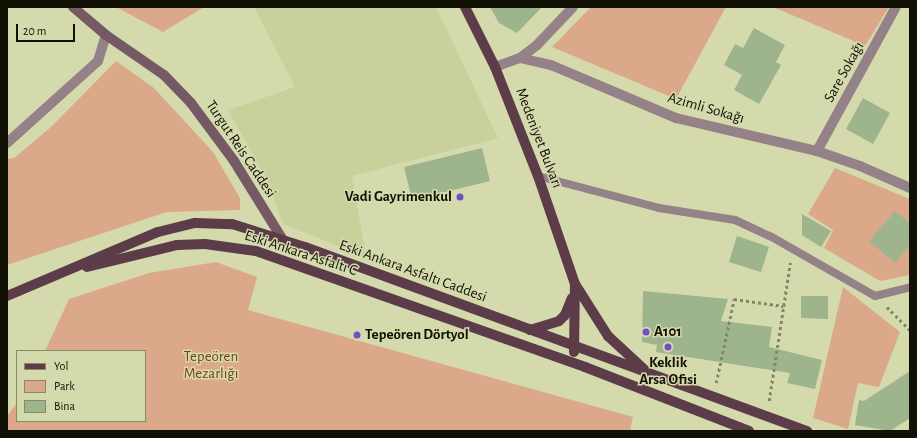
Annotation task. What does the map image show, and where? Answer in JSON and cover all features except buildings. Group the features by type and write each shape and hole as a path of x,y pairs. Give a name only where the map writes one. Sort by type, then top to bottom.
{"main road":[{"name":"Medeniyet Bulvarı","path":"465,7 495,67 538,176 575,284 608,336 650,374"},
{"name":"Eski Ankara Asfaltı Caddesi","path":"7,296 158,232 195,223 232,224 283,240 807,431"},
{"name":"Eski Ankara Asfaltı C","path":"56,275 177,245 205,244 228,246 256,251 574,363"},
{"name":"Medeniyet Bulvarı","path":"574,363 575,284"},
{"path":"529,330 552,325 565,315 575,284"},
{"path":"574,363 738,429 749,431"}],"street":[{"name":"Turgut Reis Caddesi","path":"73,7 106,35 164,76 191,103 234,161 283,240"},
{"path":"495,67 520,58 537,45 573,7"},
{"name":"Sare Sokağı","path":"817,150 896,7"},
{"path":"7,143 98,61 106,35"},
{"name":"Azimli Sokağı","path":"520,58 551,65 676,118 817,150 860,166 910,188"}],"lane":[{"path":"538,176 659,208 735,220 792,248 875,296 910,287"}],"path":[{"path":"767,417 792,248"},
{"path":"875,296 910,330"},
{"path":"713,397 734,299 784,306"}],"shaded area":[{"path":"254,7 436,7 498,138 352,176 366,257 283,224 268,182 228,110 295,87"}],"green space":[{"path":"116,7 204,7 163,32"},
{"path":"591,7 726,7 676,99 552,47"},
{"path":"773,7 889,7 865,46"},
{"path":"116,61 154,88 213,152 240,198 240,210 167,212 7,265 7,159 14,158 51,127"},
{"path":"835,168 910,199 910,275 880,281 824,248 833,230 808,214"},
{"name":"Tepeören Mezarlığı","path":"216,262 257,277 248,310 633,417 630,431 7,431 7,416 16,404 16,422 146,422 146,350 45,350 69,299 149,273"},
{"path":"843,287 900,332 879,387 858,383 848,429 813,418"}],"place":[{"name":"Vadi Gayrimenkul","path":"460,197"},
{"name":"A101","path":"646,332"},
{"name":"Tepeören Dörtyol","path":"357,335"},
{"name":"Keklik Arsa Ofisi","path":"668,347"}]}
